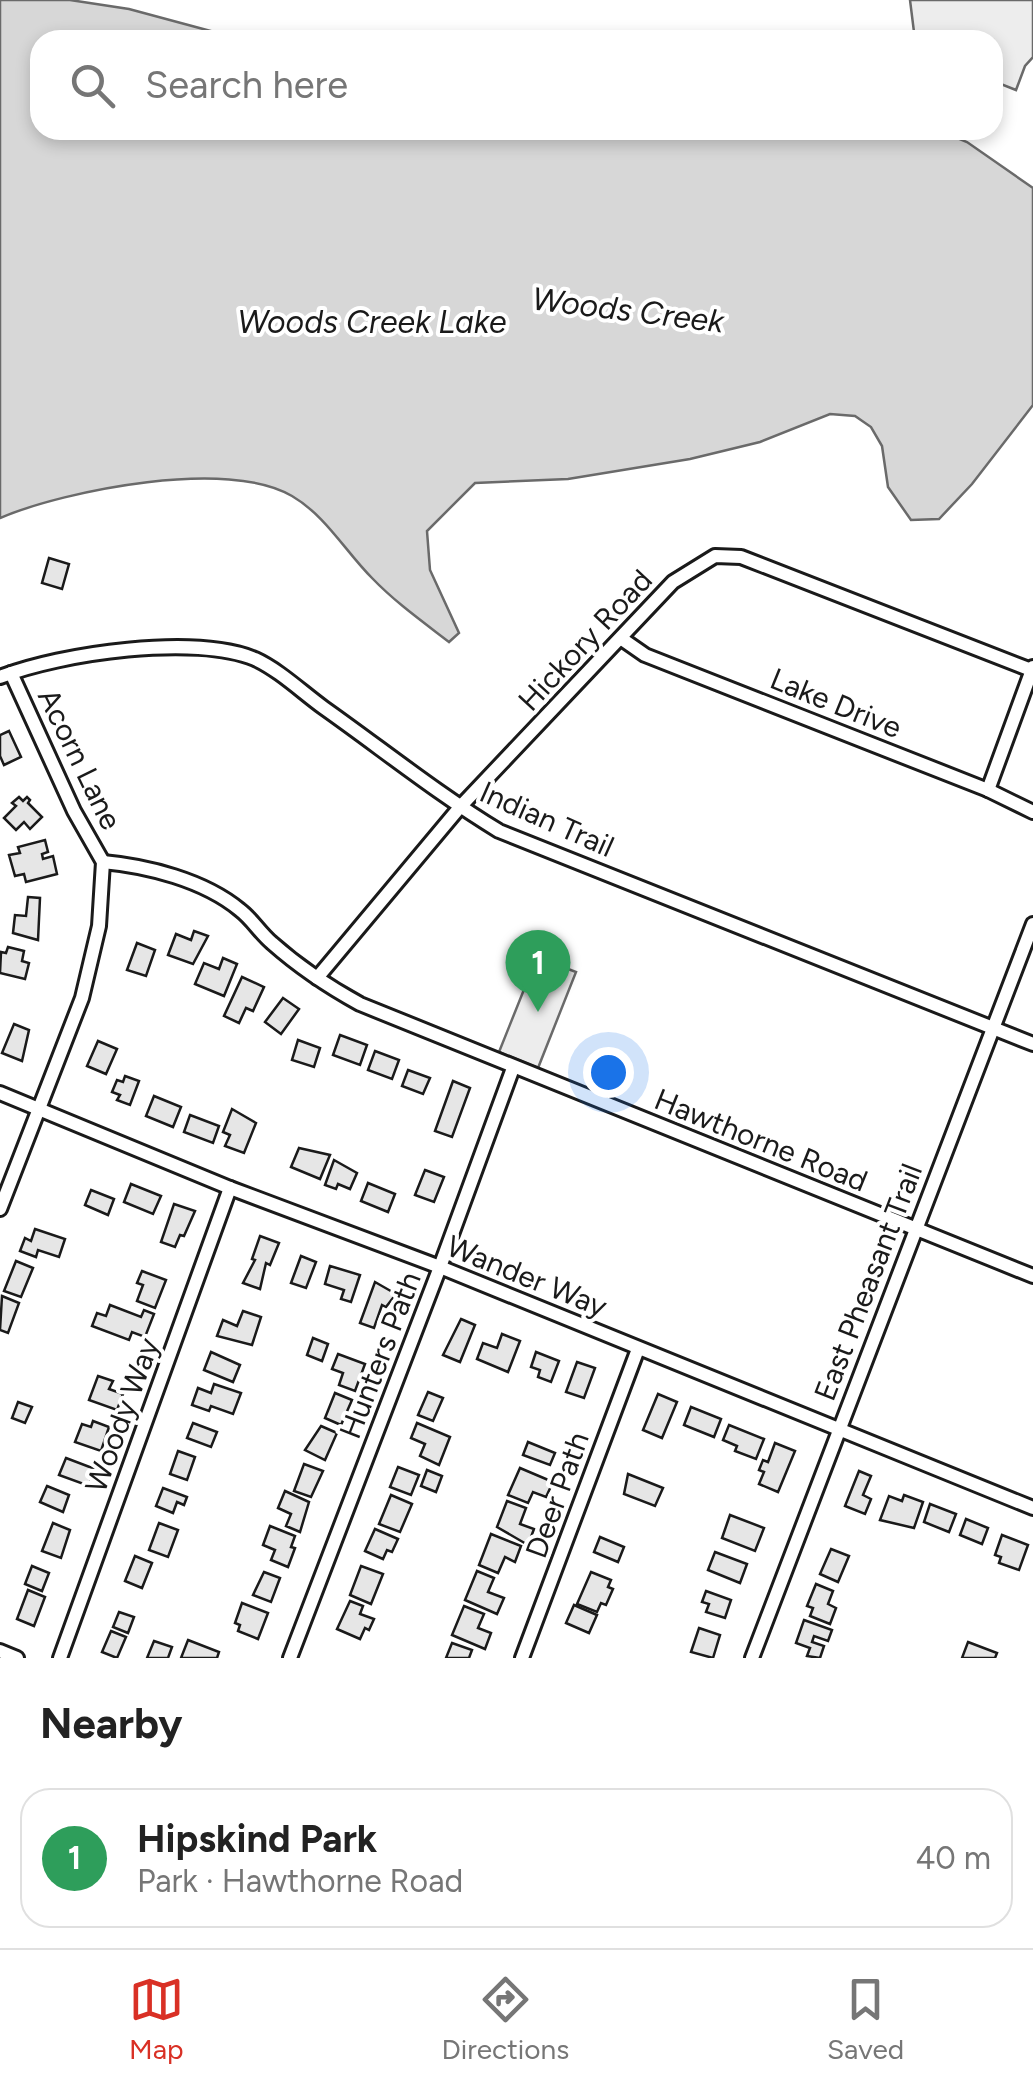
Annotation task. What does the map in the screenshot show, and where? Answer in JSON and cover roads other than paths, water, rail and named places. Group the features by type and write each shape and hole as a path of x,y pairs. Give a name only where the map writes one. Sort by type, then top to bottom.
{"street":[{"name":"Hickory Road","path":"316,978 460,807 673,582 714,556 741,557 1032,668"},
{"name":"Lake Drive","path":"622,639 645,655 988,790 1033,812"},
{"name":"Indian Trail","path":"6,675 121,651 207,647 258,660 499,831 1033,1044"},
{"path":"988,790 1032,668"},
{"name":"Acorn Lane","path":"0,1209 82,998 99,926 103,862 6,675"},
{"name":"Hawthorne Road","path":"103,862 128,864 172,876 214,894 240,910 268,940 316,978 360,1004 1033,1276"},
{"name":"East Pheasant Trail","path":"752,1658 1033,924"},
{"name":"Hunters Path","path":"290,1658 512,1068"},
{"name":"Wander Way","path":"0,1093 1033,1508"},
{"name":"Woody Way","path":"60,1658 230,1188"},
{"name":"Deer Path","path":"522,1658 638,1349"},
{"path":"0,1651 17,1658"}],"water":[{"name":"Woods Creek Lake","path":"0,0 70,0 129,9 207,30 30,30 30,140 962,140 1033,188 1033,405 972,484 939,519 911,520 888,487 882,446 871,427 855,416 830,414 760,442 690,459 568,479 475,483 427,531 430,570 459,633 449,642 381,587 315,513 292,496 264,485 229,479 147,482 65,497 0,518"}],"place":[{"name":"Hipskind Park","path":"538,1012"}],"water label":[{"name":"Woods Creek","path":"628,310"}]}
